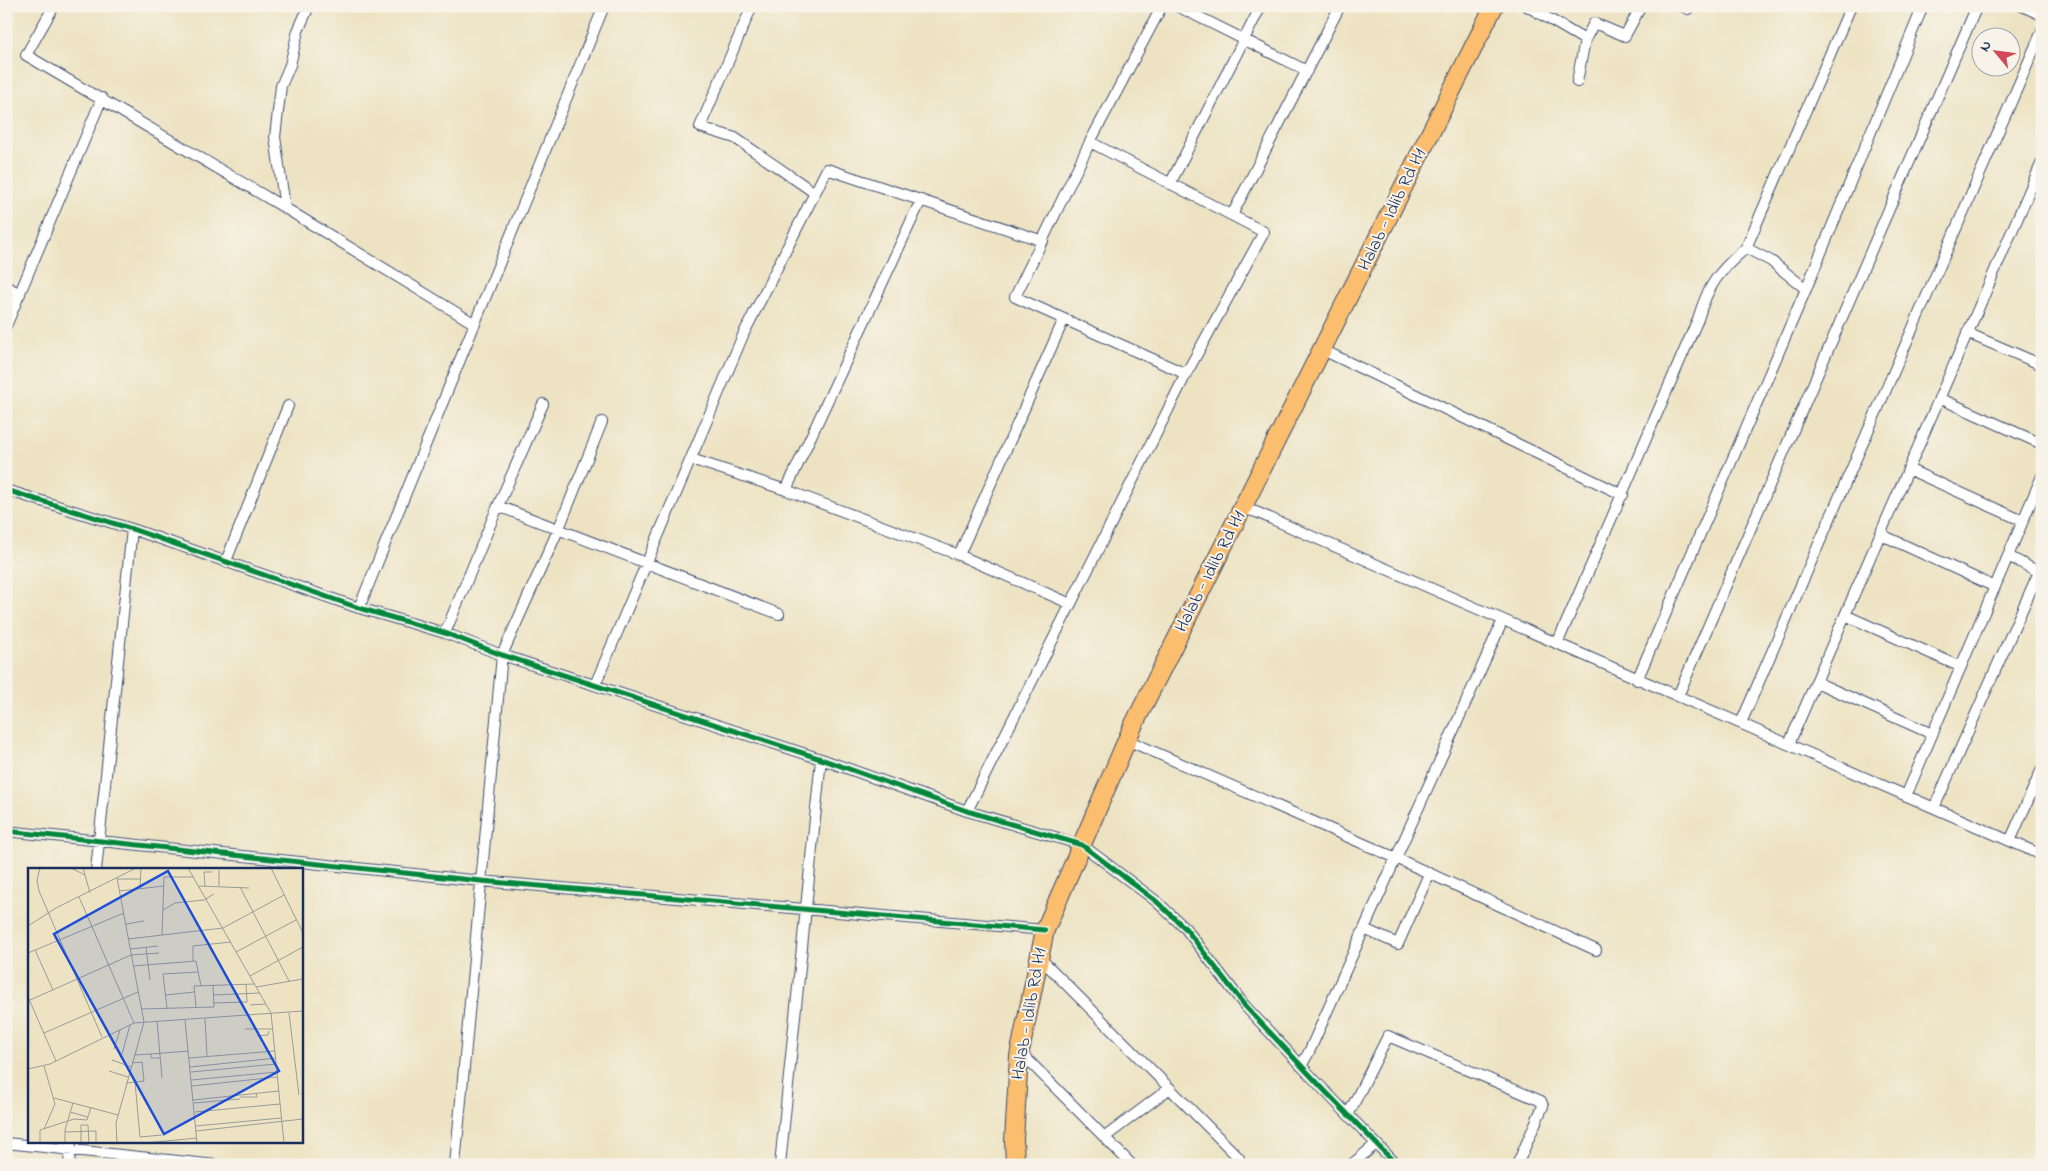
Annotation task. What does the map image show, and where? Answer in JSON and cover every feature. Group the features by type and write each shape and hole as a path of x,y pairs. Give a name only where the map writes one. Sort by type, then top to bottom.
{"highway":[{"name":"Halab - Idlib Rd H1","path":"1014,1165 1020,1052 1045,930 1127,740 1494,6"}],"street":[{"path":"54,6 26,55 102,98 475,324"},
{"path":"285,208 276,137 281,86 290,65 298,31 309,6"},
{"path":"359,608 604,6"},
{"path":"752,6 700,127 735,138 815,193"},
{"path":"1162,6 1090,142 1015,297 1186,374"},
{"path":"1177,6 1307,71"},
{"path":"1170,184 1261,6"},
{"path":"1232,216 1340,6"},
{"path":"1527,6 1585,40"},
{"path":"1577,82 1585,40 1594,23 1625,36 1641,6"},
{"path":"1682,6 1688,9 1689,6"},
{"path":"1557,644 1698,319 1704,296 1725,266 1746,248 1851,6"},
{"path":"1636,680 1806,289 1923,6"},
{"path":"1678,696 1977,6"},
{"path":"2022,6 2042,15"},
{"path":"1741,723 2042,31"},
{"path":"6,326 102,98"},
{"path":"967,811 1186,374 1264,232 1090,142"},
{"path":"1789,744 2042,162"},
{"path":"594,685 744,333 827,169 1042,241"},
{"path":"786,490 921,200"},
{"path":"1746,248 1771,261 1806,289"},
{"path":"6,286 20,294"},
{"path":"958,555 1064,319"},
{"path":"1968,333 2042,365"},
{"path":"1323,350 1623,495"},
{"path":"1939,398 2042,444"},
{"path":"445,633 543,404"},
{"path":"226,561 288,406"},
{"path":"455,1165 502,655 602,422"},
{"path":"691,459 786,490 958,555 1071,604"},
{"path":"1908,469 2023,521"},
{"path":"1906,796 2042,476"},
{"path":"6,490 226,561 359,608 445,633 502,655 820,759 967,811 1082,845 1156,901 1186,929 1245,1006 1397,1165"},
{"path":"498,506 779,614"},
{"path":"1243,509 1256,512 1636,680 1741,723 2042,855"},
{"path":"96,868 132,530"},
{"path":"1880,534 1995,587"},
{"path":"1934,808 2040,568 2008,556"},
{"path":"1845,615 1961,667"},
{"path":"1301,1066 1310,1052 1503,620"},
{"path":"1816,682 1932,734"},
{"path":"1127,740 1396,858 1596,950"},
{"path":"780,1165 820,759"},
{"path":"2010,841 2042,769"},
{"path":"6,832 481,881 1045,930"},
{"path":"1364,929 1398,944 1429,874"},
{"path":"1039,958 1239,1158"},
{"path":"1348,1115 1388,1036 1541,1101 1543,1106 1517,1165"},
{"path":"1020,1052 1132,1165"},
{"path":"1105,1137 1170,1088"},
{"path":"6,1143 71,1146 216,1165"},
{"path":"1351,1165 1376,1144"},
{"path":"69,1165 71,1146"}],"cycle path":[{"path":"6,490 132,529 359,608 445,633 502,655 821,759 967,811 1082,845 1156,901 1186,929 1245,1006 1397,1165"},
{"path":"6,831 481,881 1045,930"}]}
